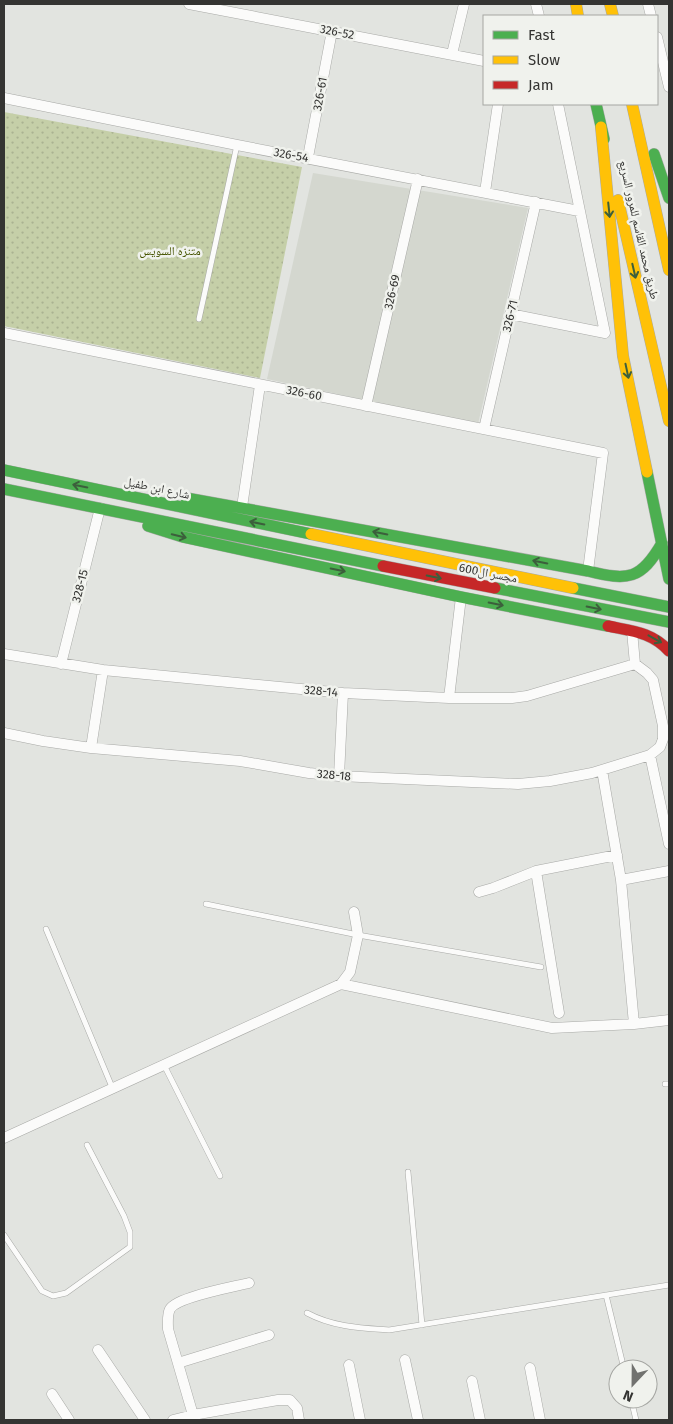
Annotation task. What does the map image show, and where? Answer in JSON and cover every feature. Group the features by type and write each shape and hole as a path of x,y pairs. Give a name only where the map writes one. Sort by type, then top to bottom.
{"main road":[{"name":"طريق محمد القاسم للمرور السريع","path":"596,105 669,421"},
{"name":"طريق محمد القاسم للمرور السريع","path":"634,105 669,270"},
{"path":"634,105 669,198"},
{"path":"601,127 623,356 669,579"},
{"name":"شارع ابن طفيل","path":"4,470 304,533"},
{"path":"4,489 100,508 183,537 462,597 643,633 660,641 669,651"},
{"path":"101,490 138,491 242,507 620,578 628,577 648,566 662,543"},
{"name":"مجسر ال600","path":"100,508 669,622"},
{"name":"مجسر ال600","path":"304,533 669,607"}],"street":[{"name":"326-52","path":"189,4 483,61"},
{"path":"452,54 464,4"},
{"name":"326-61","path":"308,158 332,31"},
{"path":"658,41 669,87"},
{"name":"326-54","path":"4,98 237,145 579,210"},
{"path":"485,192 498,105"},
{"path":"510,314 605,333 558,105"},
{"name":"326-69","path":"366,406 418,179"},
{"name":"326-71","path":"484,429 536,202"},
{"name":"326-60","path":"4,333 603,453 588,571"},
{"path":"242,507 260,385"},
{"name":"328-15","path":"61,664 100,508"},
{"path":"449,698 462,597"},
{"path":"632,631 635,664"},
{"name":"328-14","path":"4,654 103,670 343,693 449,698 512,698 527,696 635,664"},
{"name":"328-18","path":"4,733 91,748 240,761 309,773 339,776 518,784 550,781 602,770 650,756 660,747 663,738 663,726 653,680 635,664"},
{"path":"91,748 103,670"},
{"path":"339,776 343,693"},
{"path":"650,756 669,844"},
{"path":"602,770 621,880 634,1024"},
{"path":"479,892 536,871 616,855"},
{"path":"536,871 559,1013"},
{"path":"621,880 669,871"},
{"path":"4,1138 341,984 350,972 358,935 354,912"},
{"path":"341,984 552,1028 634,1024 669,1020"},
{"path":"193,1415 168,1329 170,1308 188,1298 249,1283"},
{"path":"178,1363 269,1335"},
{"path":"98,1350 145,1420"},
{"path":"405,1360 418,1420"},
{"path":"349,1365 360,1420"},
{"path":"530,1368 540,1420"},
{"path":"472,1381 480,1420"},
{"path":"52,1394 69,1420"},
{"path":"173,1420 278,1400 290,1400 297,1408 300,1420"}],"lane":[{"path":"199,319 237,145"},
{"path":"206,904 358,935 541,967"},
{"path":"46,929 112,1087"},
{"path":"163,1064 220,1176"},
{"path":"4,1235 42,1291 53,1296 66,1294 130,1248 130,1232 124,1216 87,1146"},
{"path":"408,1172 422,1325"},
{"path":"307,1313 319,1319 345,1326 389,1330 669,1285"},
{"path":"606,1295 622,1359"}],"shaded area":[{"path":"313,173 528,208 478,424 267,379"}],"green space":[{"name":"متنزه السويس","path":"4,112 302,167 260,378 4,326"}],"traffic: fast":[{"path":"596,105 604,139"},
{"path":"654,154 669,198"},
{"path":"4,470 311,534"},
{"path":"647,472 669,579"},
{"path":"4,489 383,566"},
{"path":"186,498 588,571"},
{"path":"148,526 183,537 461,597 608,626"},
{"path":"588,571 613,576 632,575 640,571 647,564 662,543"},
{"path":"495,588 669,622"},
{"path":"573,588 669,607"}],"traffic: slow":[{"path":"576,4 578,15"},
{"path":"610,4 613,15"},
{"path":"632,105 669,270"},
{"path":"601,127 623,356 647,472"},
{"path":"618,200 669,421"},
{"path":"311,534 573,588"}],"traffic: jam":[{"path":"383,566 495,588"},
{"path":"608,626 649,636 669,651"}]}
